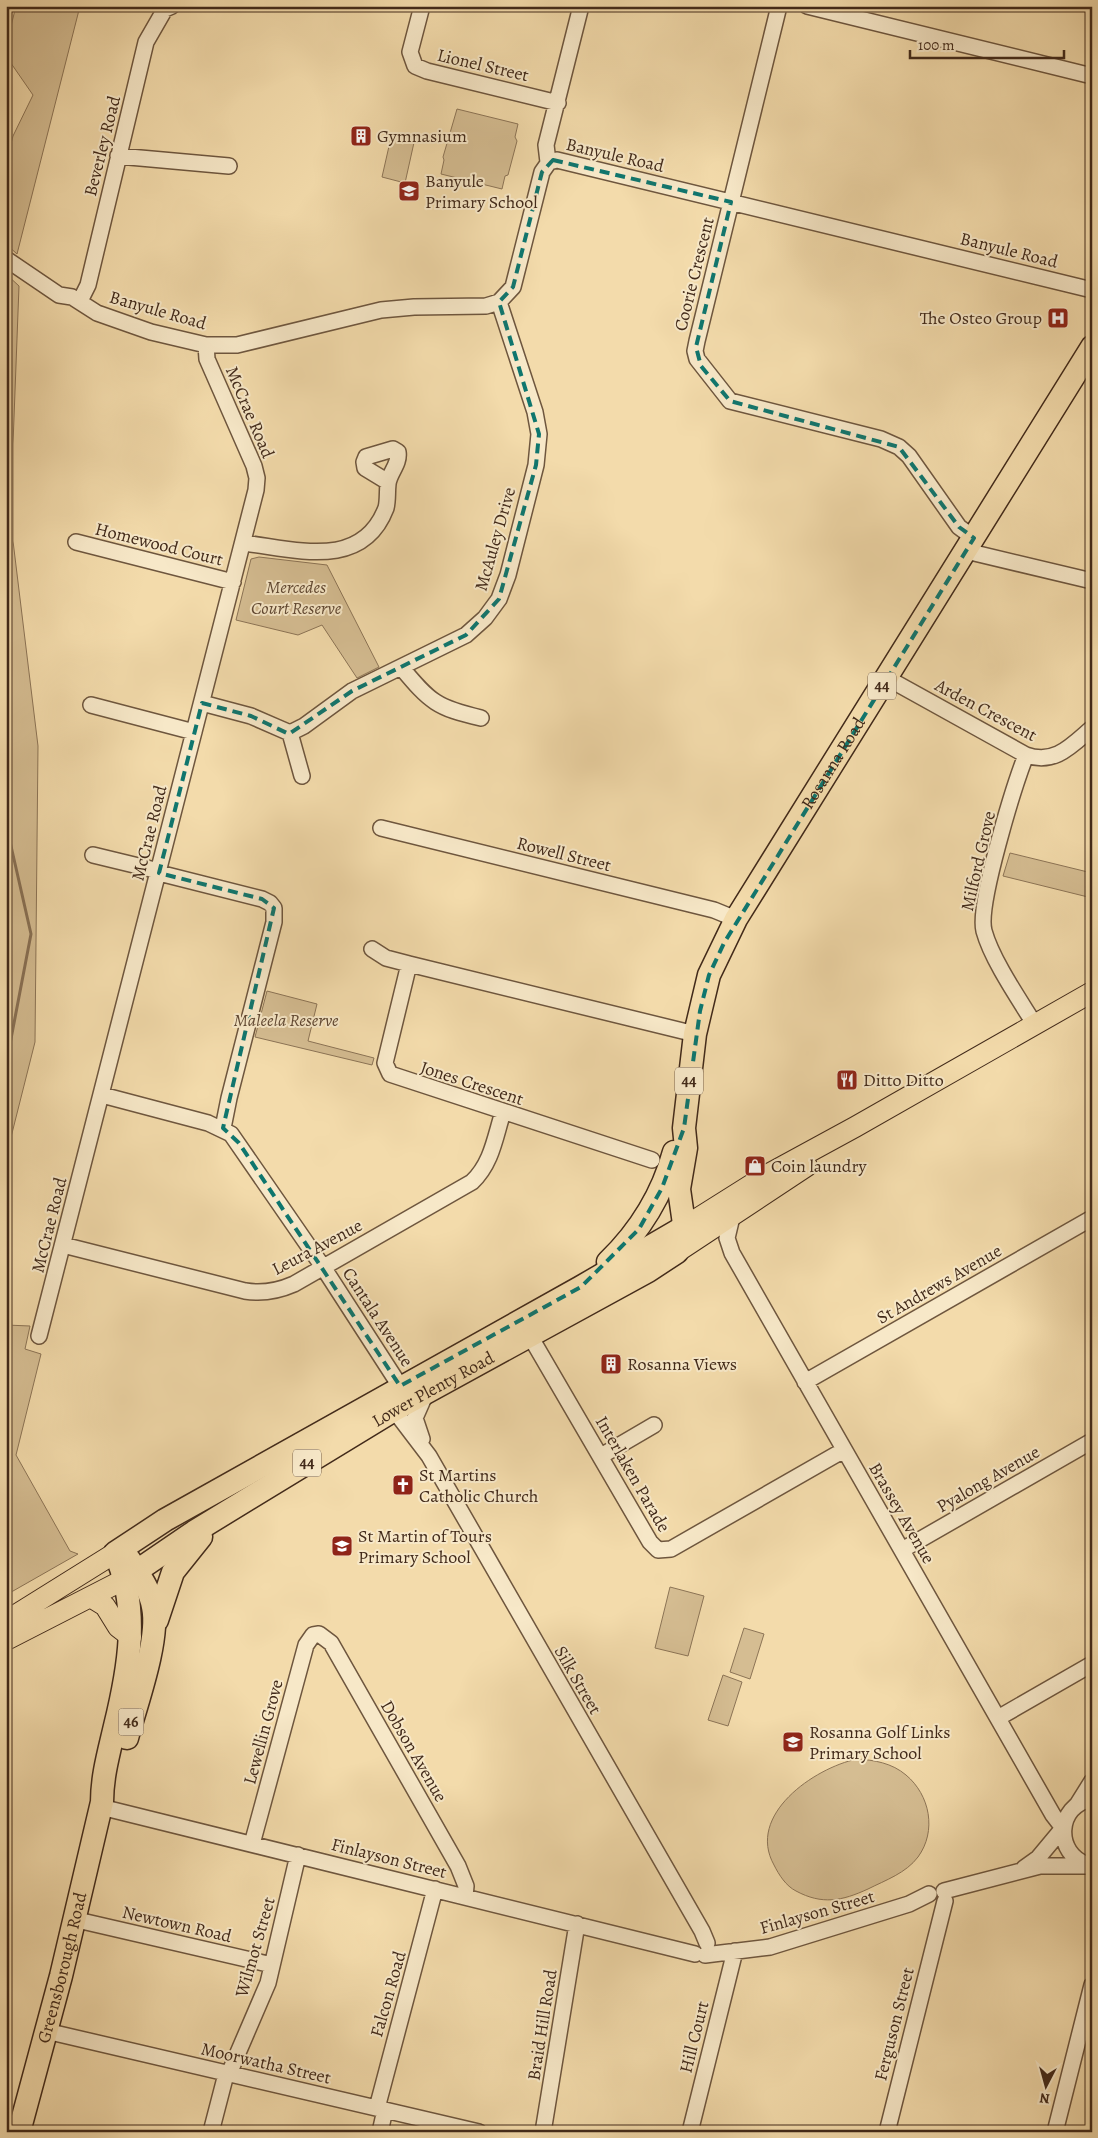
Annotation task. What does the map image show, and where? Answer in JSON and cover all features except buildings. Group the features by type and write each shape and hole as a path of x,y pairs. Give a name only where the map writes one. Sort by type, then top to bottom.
{"highway":[{"name":"Rosanna Road","path":"684,1227 679,1196 686,1148 684,1128 695,1034 709,975 736,919 1092,348"},
{"name":"Rosanna Road","path":"672,1248 653,1221 651,1212 684,1128"},
{"name":"Rosanna Road","path":"581,1287 628,1242 654,1205"},
{"name":"Lower Plenty Road","path":"131,1575 221,1516 394,1410 648,1271 672,1248 684,1227"},
{"name":"Lower Plenty Road","path":"118,1550 400,1386 626,1261 672,1248"},
{"path":"626,1261 642,1262 648,1271"},
{"name":"46","path":"142,1637 173,1572 183,1557 221,1516"},
{"path":"142,1535 143,1545 147,1550 170,1548"},
{"name":"Greensborough Road","path":"19,2132 102,1804 102,1780 116,1723 142,1637 131,1614 131,1575 118,1550"}],"main road":[{"name":"Lower Plenty Road","path":"684,1227 765,1176 855,1128 1092,992"},
{"name":"Lower Plenty Road","path":"672,1248 706,1233 732,1217 806,1167 855,1128"},
{"name":"Lower Plenty Road","path":"6,1621 118,1550"},
{"name":"Lower Plenty Road","path":"6,1640 92,1598 131,1575"},
{"path":"92,1598 105,1606 118,1627 142,1637"}],"street":[{"name":"Beverley Road","path":"80,301 88,285 146,42 165,9 172,6"},
{"name":"Lionel Street","path":"422,6 410,52 411,60 420,70 558,103"},
{"path":"552,161 546,146 581,6"},
{"name":"Coorie Crescent","path":"780,6 697,341 696,355 701,366 730,402 881,439 899,447 910,456 970,545"},
{"path":"807,6 1092,76"},
{"path":"118,156 228,166"},
{"name":"Banyule Road","path":"6,259 59,295 80,301 97,313 151,332 206,344 237,345 381,310 414,307 486,306 499,302 509,293 515,281 542,172 552,161 731,202 1092,290"},
{"name":"McAuley Drive","path":"290,733 304,726 352,691 456,641 476,627 499,599 508,575 536,465 539,434 535,412 499,302"},
{"name":"McCrae Road","path":"39,1336 244,542 257,478 206,359 206,344"},
{"path":"244,542 327,553 350,548 371,533 386,507 388,482"},
{"name":"Homewood Court","path":"76,542 233,582"},
{"path":"970,545 1092,581"},
{"path":"402,666 423,693 434,703 450,710 481,718"},
{"name":"Arden Crescent","path":"887,678 1026,755 1041,758 1056,756 1063,753 1092,728"},
{"path":"202,703 251,716 290,733 302,776"},
{"path":"91,705 194,732"},
{"name":"Milford Grove","path":"1026,755 986,895 983,922 993,953 1035,1025"},
{"name":"Rowell Street","path":"381,828 714,910 736,919"},
{"path":"93,855 262,899 270,903 274,908 274,922 223,1128"},
{"path":"372,949 386,958 695,1034"},
{"name":"Jones Crescent","path":"409,964 385,1063 387,1071 395,1077 652,1160"},
{"name":"Cantala Avenue","path":"102,1095 223,1128 239,1143 323,1267 400,1386"},
{"name":"Leura Avenue","path":"63,1245 254,1292 271,1292 286,1288 472,1182 482,1171 489,1159 502,1112"},
{"name":"Brassey Avenue","path":"732,1217 727,1238 732,1253 1041,1792 1055,1820 1063,1828"},
{"name":"St Andrews Avenue","path":"805,1382 1092,1218"},
{"name":"Brassey Avenue","path":"706,1233 732,1253"},
{"name":"Interlaken Parade","path":"530,1336 652,1546 662,1551 671,1550 844,1450"},
{"name":"Silk Street","path":"426,1393 415,1418 429,1456"},
{"name":"Silk Street","path":"394,1410 429,1456 695,1922 700,1947"},
{"path":"601,1456 654,1425"},
{"name":"Pyalong Avenue","path":"902,1550 1092,1441"},
{"name":"Lewellin Grove","path":"252,1844 305,1648 310,1638 316,1634"},
{"name":"Dobson Avenue","path":"316,1634 325,1636 331,1643 453,1857 465,1883 465,1896"},
{"path":"998,1718 1092,1664"},
{"path":"1091,1866 1076,1860 1069,1852 1063,1839 1063,1828 1067,1816 1076,1806 1092,1781"},
{"name":"Brassey Avenue","path":"1041,1792 1056,1806 1076,1806"},
{"path":"1076,1806 1092,1799"},
{"name":"Finlayson Street","path":"102,1804 252,1844 668,1946 735,1951 770,1947 909,1904 938,1899"},
{"path":"1020,1870 1038,1858 1063,1828"},
{"name":"Wilmot Street","path":"211,2132 224,2078 228,2074 262,1999 298,1855"},
{"path":"938,1899 962,1887 1020,1870 1048,1865 1091,1866"},
{"name":"Falcon Road","path":"380,2132 381,2109 435,1889"},
{"name":"Ferguson Street","path":"887,2132 938,1926 938,1899"},
{"name":"Newtown Road","path":"73,1919 272,1965"},
{"name":"Braid Hill Road","path":"543,2132 577,1924"},
{"name":"Hill Court","path":"690,2132 735,1951"},
{"path":"1055,2132 1092,1985"},
{"name":"Moorwatha Street","path":"46,2031 479,2132"}],"highlighted area":[{"path":"553,160 731,202 696,347 701,366 730,401 899,447 959,527 974,538 724,943 709,975 700,1011 684,1128 662,1188 639,1229 581,1287 400,1386 239,1143 223,1128 274,908 262,899 159,873 202,703 251,716 289,734 352,691 466,635 499,599 536,465 539,434 499,302 513,287 542,172"}],"green space":[{"path":"16,6 80,6 17,254 6,244 7,158 13,136 33,95 6,56 6,46"},
{"path":"457,109 518,124 515,137 517,141 508,175 505,176 502,189 441,174 443,157"},
{"path":"392,133 415,138 405,183 382,177"},
{"path":"6,274 19,286 13,444 13,541 38,746 35,1042 6,1157"},
{"name":"Mercedes Court Reserve","path":"259,557 327,565 379,667 357,678 322,625 298,635 236,620 251,559"},
{"path":"1010,853 1092,873 1092,898 1003,876"},
{"name":"Maleela Reserve","path":"267,991 317,1004 308,1041 374,1058 372,1065 255,1037"},
{"path":"6,1325 30,1326 25,1349 41,1354 16,1455 70,1551 78,1554 6,1595"},
{"path":"670,1587 704,1596 688,1656 655,1648"},
{"path":"744,1628 764,1634 750,1679 730,1672"},
{"path":"723,1675 742,1682 728,1726 708,1720"},
{"path":"857,1759 876,1761 889,1765 901,1771 914,1783 921,1793 928,1814 928,1836 924,1847 913,1863 902,1872 859,1893 832,1900 823,1900 805,1895 789,1886 776,1869 768,1846 769,1829 777,1812 804,1783 822,1772"}],"waterway":[{"path":"6,824 31,934 6,1065"}],"place":[{"name":"Gymnasium","path":"361,136"},
{"name":"Banyule Primary School","path":"409,191"},
{"name":"The Osteo Group","path":"1058,318"},
{"name":"Ditto Ditto","path":"847,1080"},
{"name":"Coin laundry","path":"755,1166"},
{"name":"Rosanna Views","path":"611,1364"},
{"name":"St Martins Catholic Church","path":"403,1485"},
{"name":"St Martin of Tours Primary School","path":"342,1546"},
{"name":"Rosanna Golf Links Primary School","path":"793,1742"}]}
